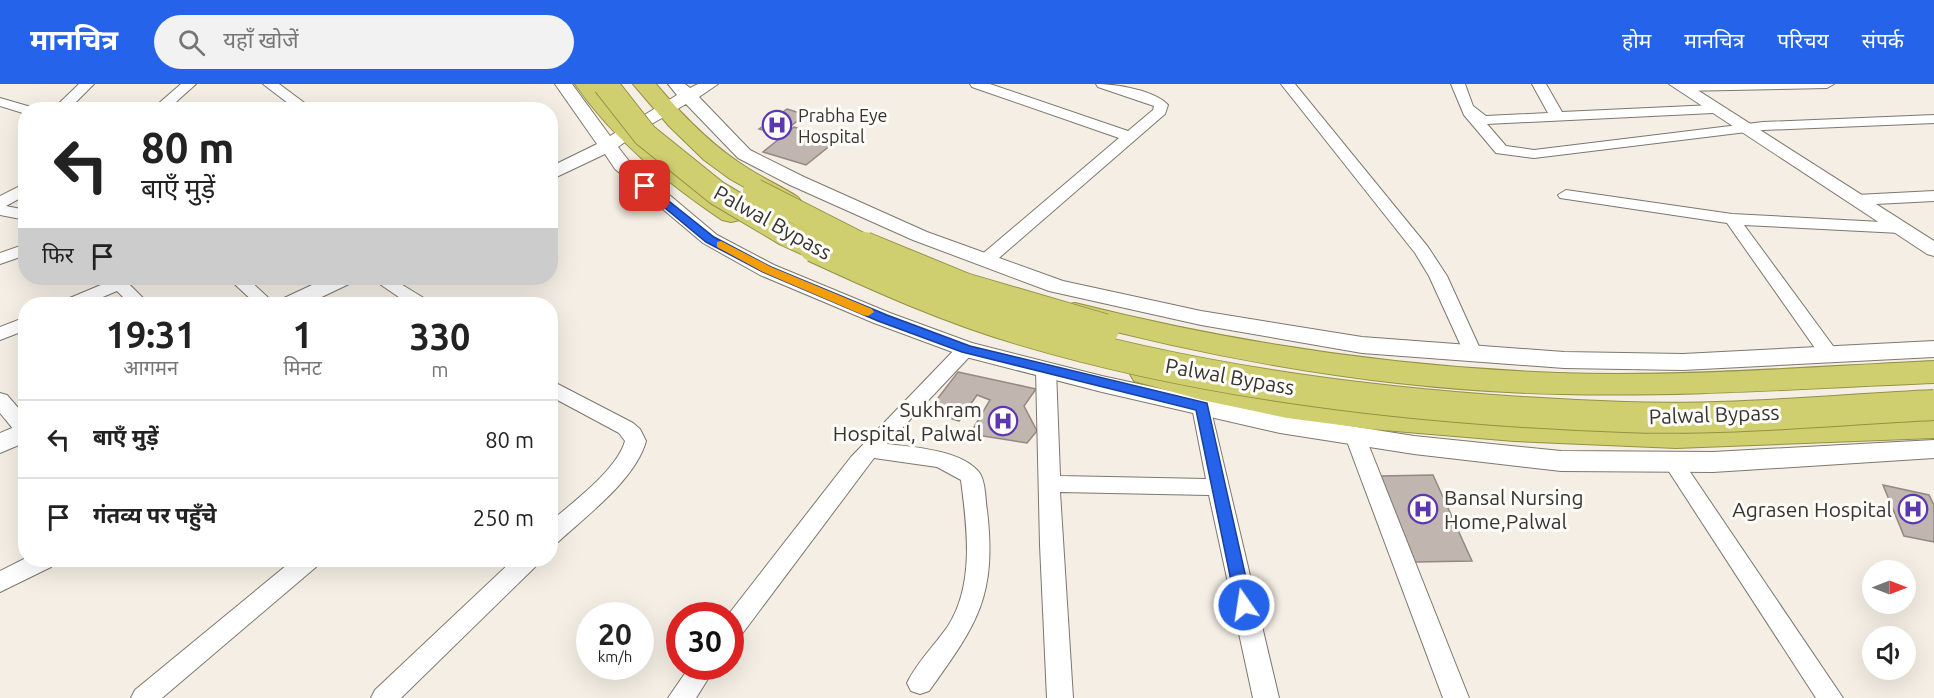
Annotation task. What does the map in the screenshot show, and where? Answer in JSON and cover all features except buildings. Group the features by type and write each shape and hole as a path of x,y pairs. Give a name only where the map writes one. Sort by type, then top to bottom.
{"highway":[{"path":"586,84 600,103 617,139 642,149 685,184 731,214 786,245 848,273 1005,335 1202,389 1287,407 1371,417 1514,429 1676,436 1934,426"},
{"name":"Palwal Bypass","path":"605,84 645,135 717,193 786,234 889,282 1022,330 1163,365 1324,392 1457,406 1625,417 1724,416 1934,405"},
{"name":"Palwal Bypass","path":"631,84 668,127 715,168 787,209 864,247 964,288 1178,349 1295,369 1491,389 1619,396 1713,396 1934,386"},
{"path":"644,84 677,97 712,154 740,175 805,212 972,283 1187,341 1348,367 1480,380 1545,383 1631,384 1934,372"}],"street":[{"path":"68,102 87,84"},
{"path":"168,102 189,84"},
{"path":"270,84 296,102"},
{"path":"563,84 617,139 622,165 710,239 767,270 882,318 966,349 1046,370 1280,424 1355,436 1561,461 1713,462 1934,449"},
{"path":"558,170 617,139 677,97 710,84"},
{"path":"977,84 1130,136"},
{"path":"986,261 1160,111 1161,105 1155,100 1103,84"},
{"path":"1288,84 1422,251 1438,276 1473,353"},
{"path":"1458,84 1467,111 1495,146 1506,152 1518,154 1744,128 1934,119"},
{"path":"1539,84 1558,117"},
{"path":"1679,86 1827,84"},
{"path":"1679,86 1934,249"},
{"path":"677,97 744,154 797,181 920,236 1057,286 1201,318 1362,345 1564,360 1683,362 1934,349"},
{"path":"0,102 18,108"},
{"path":"1471,115 1484,120 1713,109"},
{"path":"0,203 18,193"},
{"path":"1566,195 1732,219 1900,228"},
{"path":"1856,200 1934,196"},
{"path":"0,210 18,213"},
{"path":"1732,219 1829,354"},
{"path":"0,259 18,252"},
{"path":"85,297 109,285"},
{"path":"121,285 133,297"},
{"path":"245,285 258,297"},
{"path":"304,297 329,285"},
{"path":"391,285 410,297"},
{"path":"0,334 18,326"},
{"path":"744,613 870,450 966,349"},
{"path":"1046,370 1051,545 1060,698"},
{"path":"558,391 626,428 634,435 636,443 623,466 558,529"},
{"path":"0,400 18,421"},
{"path":"1202,407 1266,698"},
{"path":"0,444 18,435"},
{"path":"1355,436 1456,698"},
{"path":"870,450 945,461 958,465 971,477 978,549 975,589 965,619 920,683"},
{"path":"1673,462 1830,698"},
{"path":"1050,484 1218,487"},
{"path":"0,582 29,567"},
{"path":"144,698 300,567"},
{"path":"384,698 520,567"},
{"path":"681,698 694,680"}],"slow traffic":[{"path":"721,245 767,270 868,312"}],"place":[{"name":"Prabha Eye Hospital","path":"777,125"},
{"name":"Sukhram Hospital, Palwal","path":"1003,421"},
{"name":"Bansal Nursing Home,Palwal","path":"1423,509"},
{"name":"Agrasen Hospital","path":"1913,509"}],"route":[{"path":"645,186 710,239 767,270 882,318 966,349 1202,407 1244,605"}]}
